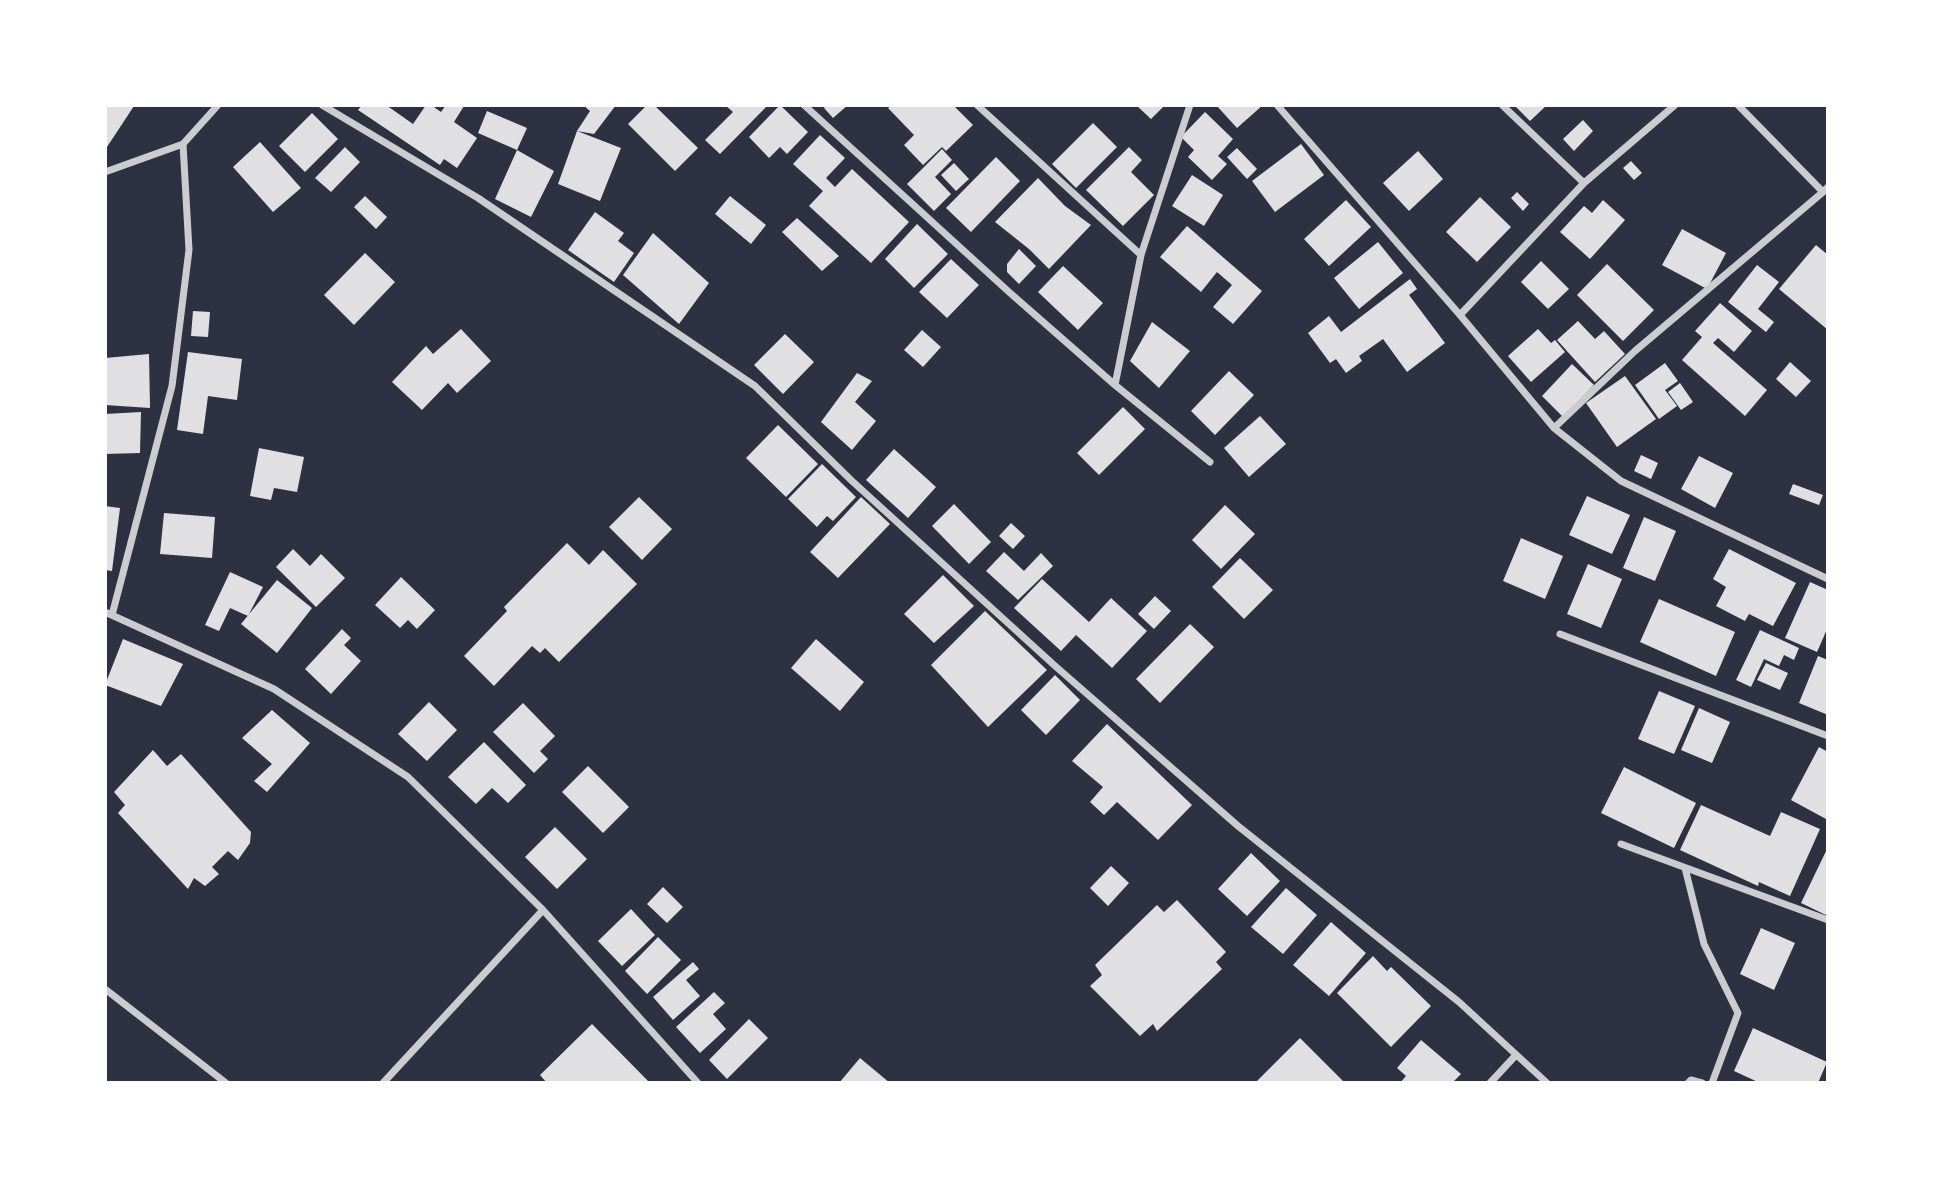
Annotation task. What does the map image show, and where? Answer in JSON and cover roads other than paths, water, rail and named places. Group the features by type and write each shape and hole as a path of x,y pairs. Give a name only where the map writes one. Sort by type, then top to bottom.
{"street":[{"path":"106,169 183,144 218,105"},
{"path":"322,105 478,198 755,386 852,481 973,592 1217,808 1459,1002 1547,1083"},
{"path":"804,105 978,265 1115,385 1210,462"},
{"path":"977,105 1141,255"},
{"path":"1115,385 1141,255 1190,105"},
{"path":"1277,105 1460,315 1554,428 1621,481 1828,579"},
{"path":"1502,105 1584,183"},
{"path":"1460,315 1584,183 1675,105"},
{"path":"1554,428 1635,351 1826,190 1738,105"},
{"path":"183,144 189,250 172,386 109,614 274,689 408,776 543,910 698,1083"},
{"path":"1560,634 1828,736"},
{"path":"1621,844 1828,920"},
{"path":"1685,868 1704,944 1738,1013 1712,1083"},
{"path":"383,1083 543,910"},
{"path":"105,989 226,1083"},
{"path":"1490,1083 1516,1055"},
{"path":"1688,1083 1691,1080 1702,1083"}]}
